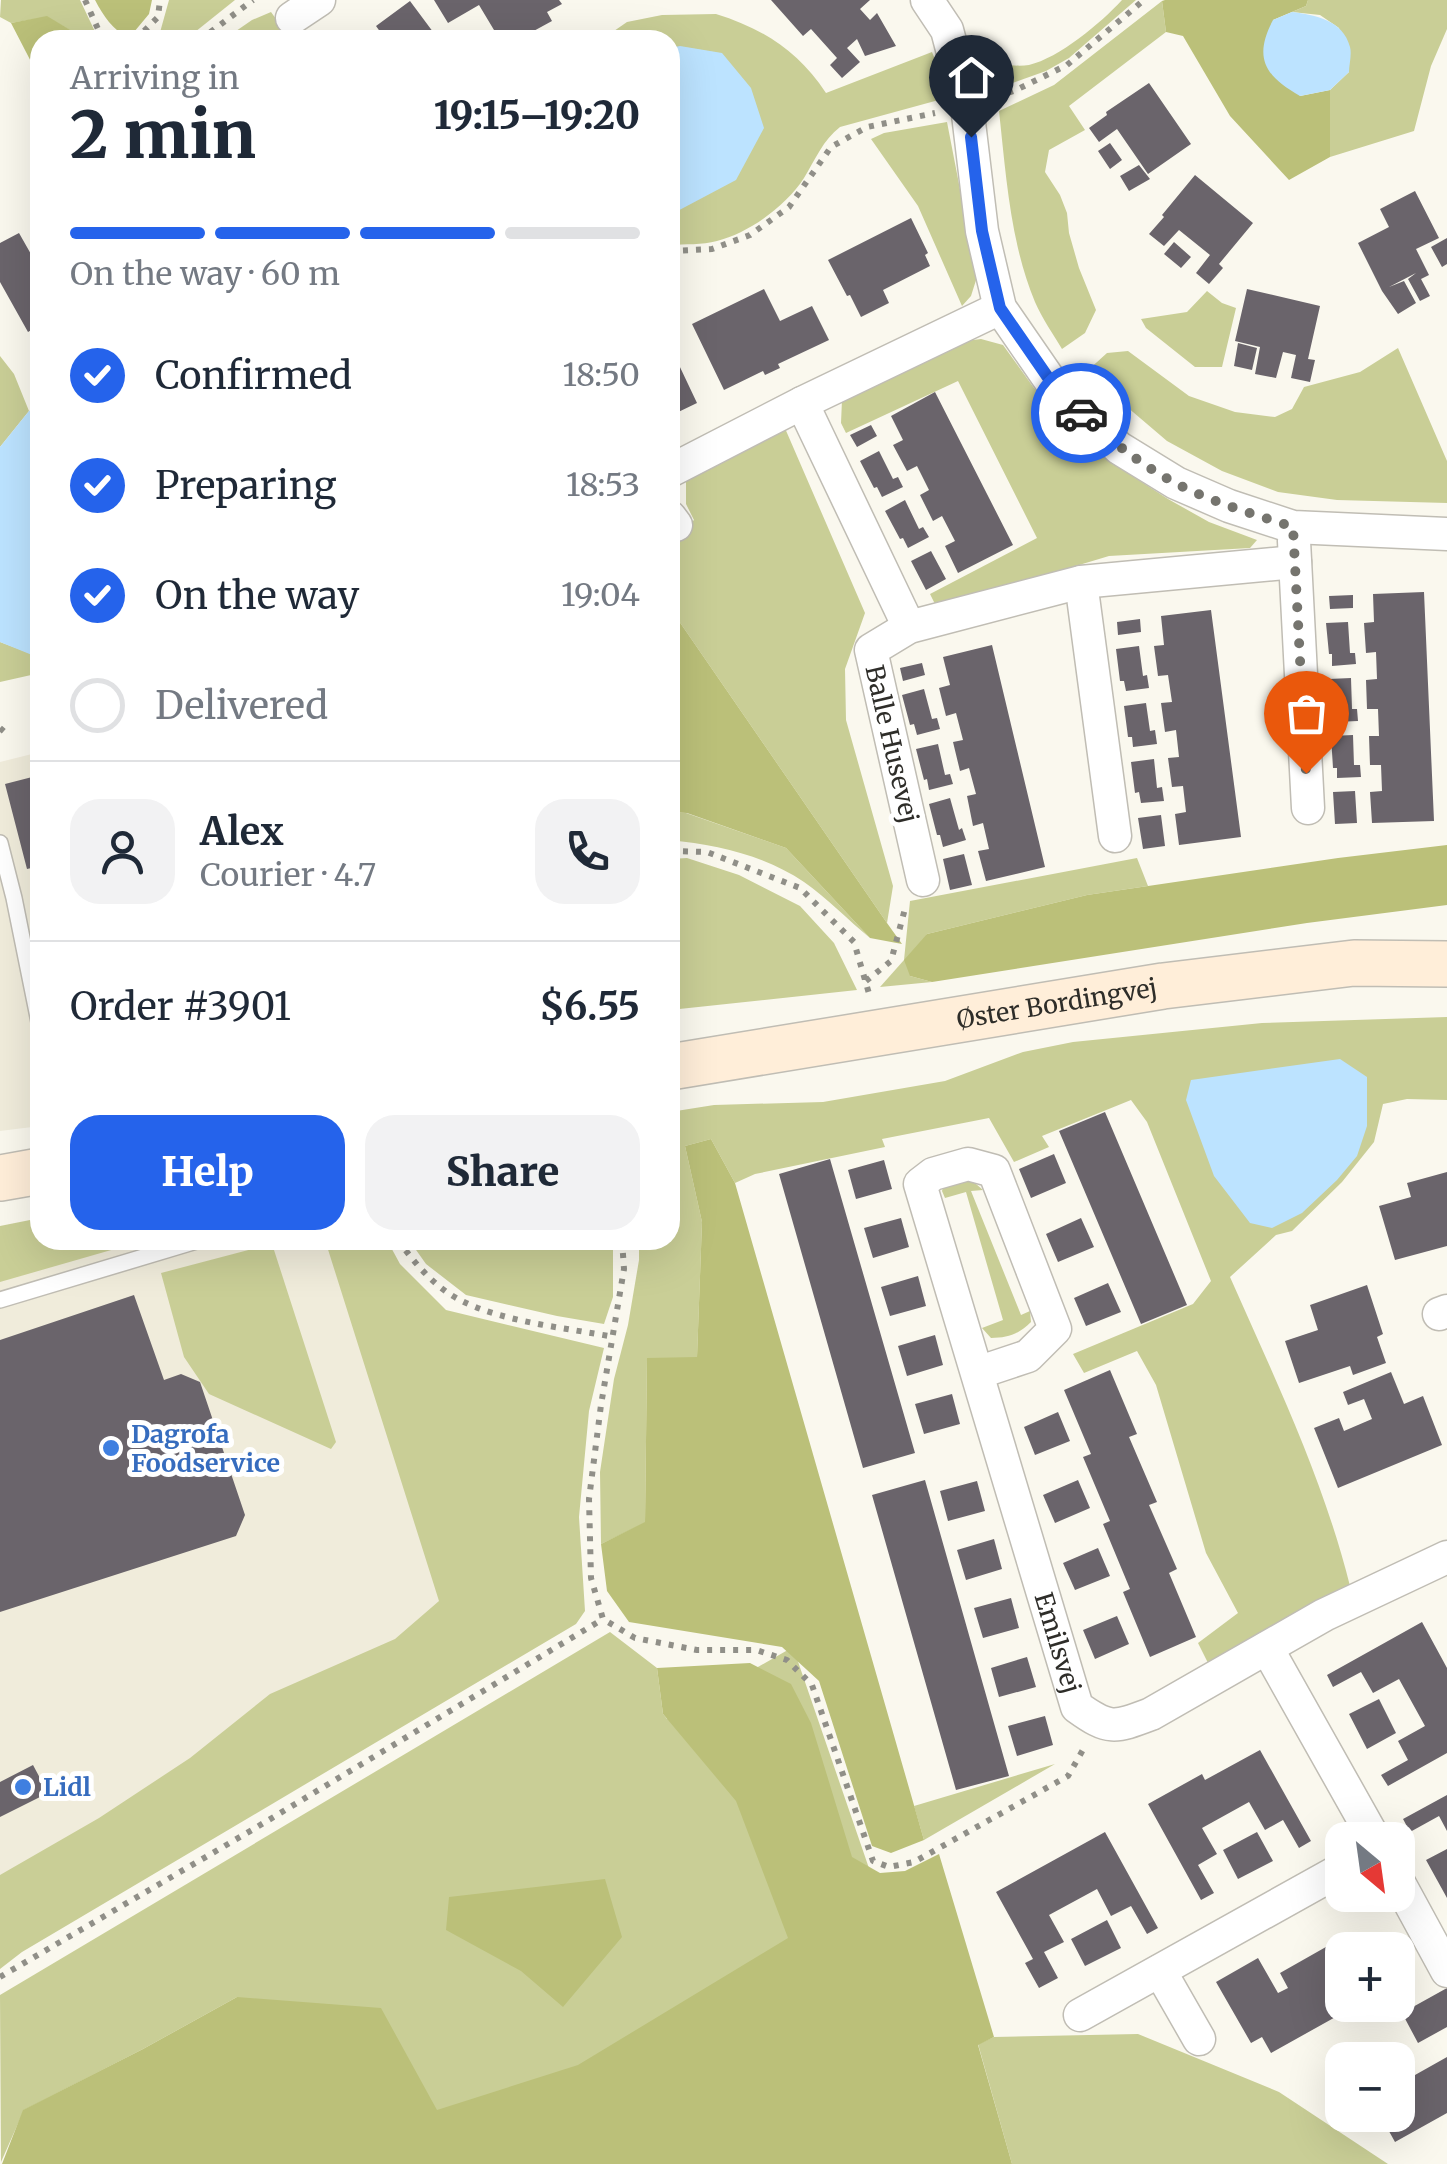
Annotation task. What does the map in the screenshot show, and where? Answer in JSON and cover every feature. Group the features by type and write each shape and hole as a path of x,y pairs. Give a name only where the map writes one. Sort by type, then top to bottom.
{"street":[{"path":"928,0 948,30 968,106 982,231 1000,308 1058,392 1119,448 1176,484 1228,506 1293,527 1447,534"},
{"path":"680,465 1000,308"},
{"path":"802,403 909,628"},
{"path":"1293,527 1308,808"},
{"name":"Balle Husevej","path":"923,880 871,650 909,628 1080,582 1295,562"},
{"path":"1080,582 1116,836"},
{"name":"Øster Bordingvej","path":"680,1065 1163,986 1354,963 1447,964"},
{"name":"Emilsvej","path":"976,1373 1028,1356 1055,1329 994,1171 968,1164 933,1174 920,1184 976,1373 1076,1706 1098,1722 1122,1725 1150,1714 1324,1615 1447,1557"},
{"path":"0,1178 30,1173"},
{"path":"1267,1648 1365,1822"},
{"path":"1080,2015 1325,1878"},
{"path":"1415,1912 1447,1971"},
{"path":"1160,1970 1199,2039"}],"lane":[{"path":"0,843 30,977"},
{"path":"0,1300 167,1250"}],"path":[{"path":"86,0 98,30"},
{"path":"144,30 158,17 160,0"},
{"path":"213,30 253,0"},
{"path":"680,251 712,249 750,235 789,207 831,147 866,127 968,106 1016,90 1067,65 1144,0"},
{"path":"0,728 8,735"},
{"path":"680,851 707,852 800,888 854,942 881,1031"},
{"path":"866,981 891,962 909,893 923,880"},
{"path":"406,1250 423,1272 458,1300 501,1315 614,1337"},
{"path":"623,1250 624,1270 589,1498 591,1578 603,1618 634,1638 697,1650 756,1650 786,1660 812,1684 873,1861 889,1868 914,1862 1068,1776 1098,1722"},
{"path":"0,1978 603,1618"}],"shaded area":[{"path":"30,754 30,1127 0,1131 0,762"},
{"path":"30,1240 30,1250 336,1250 460,1617 0,1903 0,1242"}],"green space":[{"path":"1,0 80,0 94,30 70,30 47,17 11,23 0,17"},
{"path":"95,0 152,0 149,14 136,30 117,30"},
{"path":"169,0 235,0 198,30 161,30"},
{"path":"1122,0 1136,0 1069,58 996,89 988,62 1019,66 1041,61 1079,38"},
{"path":"1308,0 1447,0 1447,29 1431,66 1414,131 1330,157 1330,90 1349,72 1339,28 1320,15 1292,12 1306,6"},
{"path":"1308,0 1306,6 1273,20 1300,96 1330,90 1330,157 1289,180 1230,116 1183,36 1166,32 1162,1"},
{"path":"1162,1 1166,32 1069,106 1085,130 1049,150 1045,172 1067,213 1079,268 1096,310 1085,333 1062,349 1035,302 1020,256 1010,208 999,111 1054,85"},
{"path":"271,12 284,30 238,30"},
{"path":"716,14 750,27 792,54 826,93 932,52 946,98 840,127 787,199 766,217 717,241 680,245 680,30 615,30 627,22 662,15"},
{"path":"47,16 70,30 30,30 30,60 11,23"},
{"path":"947,122 977,277 971,296 962,306 918,206 871,139 884,133"},
{"path":"1207,291 1236,308 1222,367 1195,367 1146,328 1141,319 1187,312"},
{"path":"981,339 1003,345 1034,388 1071,428 1120,468 1209,522 1257,540 1250,548 1109,556 937,608 930,594 1037,538 958,381 846,433 841,423 842,400 965,341"},
{"path":"1398,348 1447,461 1447,503 1337,500 1278,492 1222,471 1167,441 1086,372 1107,353 1128,351 1189,396 1235,412 1275,417 1292,409 1304,387 1360,372"},
{"path":"0,356 14,374 29,411 0,447"},
{"path":"784,426 865,613 845,669 846,720 893,886 887,923 680,623 680,533 694,520 686,504 686,478"},
{"path":"680,622 902,944 870,938 786,848 680,813"},
{"path":"0,642 30,653 30,675 0,682"},
{"path":"680,813 786,848 870,938 813,888 789,873 723,848 680,842"},
{"path":"1447,845 1447,905 932,982 910,976 904,960 927,934 1087,895"},
{"path":"680,858 739,875 800,906 834,943 857,990 680,1009"},
{"path":"1137,858 1148,886 1087,895 927,934 910,976 932,982 880,987 904,960 910,901"},
{"path":"1447,1017 1447,1100 1407,1099 1383,1104 1374,1142 1342,1182 1292,1231 1276,1235 1230,1277 1312,1468 1350,1586 1209,1665 1198,1643 1238,1613 1206,1553 1156,1385 1137,1351 1084,1373 1073,1354 1193,1304 1211,1281 1147,1122 1131,1100 1042,1136 1049,1147 1014,1162 989,1118 882,1139 885,1147 755,1174 735,1183 711,1139 685,1146 702,1222 697,1358 647,1359 645,1523 601,1544 600,1472 639,1250 680,1250 680,1110 714,1105 823,1102 945,1081 1023,1052 1073,1042 1262,1023"},
{"path":"711,1139 735,1183 924,1840 891,1853 872,1846 819,1681 782,1647 629,1622 607,1591 601,1544 645,1522 647,1358 697,1357 702,1222 685,1146"},
{"path":"969,1178 983,1190 971,1191 1021,1315 1030,1311 1031,1322 1008,1336 991,1338 982,1328 1003,1320 966,1192 945,1198 942,1191 945,1181"},
{"path":"30,1220 30,1250 111,1250 0,1282 0,1226"},
{"path":"249,1250 274,1250 336,1442 331,1449 209,1394 184,1357 161,1273"},
{"path":"328,1250 392,1250 400,1264 446,1310 604,1348 589,1411 579,1517 585,1611 576,1624 22,1952 0,1969 0,1875 99,1818 190,1758 270,1694 395,1639 439,1601"},
{"path":"416,1250 613,1250 613,1297 604,1324 557,1316 466,1295 426,1264"},
{"path":"610,1632 657,1668 667,1719 793,1647 939,2072 202,2164 237,1997 24,2110 1,2162 0,1995"},
{"path":"750,1663 791,1684 811,1723 852,1857 880,1873 905,1871 939,1854 994,2037 978,2045 1012,2164 2,2164 23,2110 237,1997 381,2008 437,2110 578,2065 788,1938 736,1801 663,1714 657,1668"},
{"path":"1055,1764 924,1840 914,1806"},
{"path":"605,1879 622,1937 563,2007 521,1971 446,1930 449,1897"},
{"path":"1138,2034 1279,2092 1325,2122 1325,2132 1340,2132 1388,2164 1012,2164 978,2044 994,2037"}],"water":[{"path":"1292,12 1327,20 1346,38 1351,50 1349,72 1330,90 1300,96 1278,81 1266,65 1264,45 1273,20"},
{"path":"680,46 722,53 751,88 764,128 736,180 680,210"},
{"path":"29,411 30,654 0,642 0,447"},
{"path":"1340,1059 1367,1077 1367,1126 1357,1156 1302,1213 1272,1228 1250,1223 1214,1176 1186,1100 1191,1080"}],"building":[{"path":"434,0 559,0 562,4 547,12 552,21 536,30 494,30 479,5 448,23"},
{"path":"771,0 870,0 860,9 870,20 877,13 896,46 865,56 857,39 847,48 860,62 842,78 830,65 837,58 811,29 803,36"},
{"path":"410,1 432,30 379,30 376,26"},
{"path":"1149,83 1191,144 1148,174 1117,129 1099,142 1089,128"},
{"path":"1110,143 1122,160 1110,169 1098,151"},
{"path":"1139,165 1150,179 1129,191 1120,176"},
{"path":"1195,175 1253,223 1219,264 1223,268 1209,284 1196,273 1210,255 1179,230 1164,246 1149,234"},
{"path":"1415,191 1439,238 1416,249 1429,275 1421,279 1430,296 1420,301 1408,279 1416,273 1389,287 1404,281 1416,303 1398,314 1358,243 1389,227 1380,209"},
{"path":"911,218 930,266 883,290 889,303 861,317 828,260"},
{"path":"19,233 30,252 28,332 0,282 0,243"},
{"path":"1447,238 1447,264 1442,267 1431,247"},
{"path":"1174,242 1191,257 1181,268 1164,254"},
{"path":"764,289 780,321 812,306 829,340 778,364 780,368 765,375 763,371 724,390 692,324"},
{"path":"1247,289 1320,306 1308,359 1315,360 1310,382 1291,378 1296,355 1283,352 1276,378 1255,374 1260,347 1235,341"},
{"path":"1238,343 1257,348 1252,370 1234,366"},
{"path":"680,367 697,403 680,411"},
{"path":"935,392 1013,545 958,573 945,546 955,541 942,516 933,521 920,495 929,490 917,466 907,471 893,445 903,440 891,416"},
{"path":"871,425 877,436 857,447 850,435"},
{"path":"879,451 893,479 898,477 903,487 882,497 860,461"},
{"path":"905,500 919,529 923,527 929,537 908,548 885,511"},
{"path":"931,551 946,579 926,590 911,561"},
{"path":"1424,592 1434,821 1372,823 1370,792 1382,791 1381,765 1370,765 1369,736 1379,736 1378,709 1367,709 1366,680 1377,679 1376,652 1366,653 1364,623 1374,622 1373,594"},
{"path":"1353,595 1353,608 1330,609 1329,596"},
{"path":"1211,610 1241,837 1179,845 1175,814 1186,812 1183,786 1172,787 1168,758 1179,757 1176,730 1165,732 1161,703 1172,702 1168,675 1158,676 1154,646 1164,645 1161,616"},
{"path":"1140,619 1141,632 1118,635 1117,622"},
{"path":"1348,622 1350,653 1355,653 1356,664 1332,666 1326,623"},
{"path":"992,645 1045,867 986,881 978,851 989,849 983,823 973,826 967,796 976,794 969,768 960,771 953,742 963,740 956,713 946,716 939,688 950,685 943,657"},
{"path":"1139,646 1143,676 1147,675 1149,688 1126,691 1124,681 1120,681 1116,649"},
{"path":"922,663 925,675 903,681 900,668"},
{"path":"1351,678 1352,709 1357,709 1358,721 1335,722 1334,711 1330,710 1329,679"},
{"path":"924,689 932,719 937,718 940,729 917,735 914,724 910,725 902,695"},
{"path":"1146,703 1150,731 1155,730 1157,744 1133,747 1124,706"},
{"path":"1353,735 1354,765 1360,765 1361,777 1337,778 1331,736"},
{"path":"938,744 945,775 950,774 953,784 929,790 916,749"},
{"path":"1154,759 1157,788 1162,787 1164,801 1141,803 1139,792 1135,793 1131,762"},
{"path":"30,778 30,868 27,869 5,784"},
{"path":"1355,791 1357,823 1335,824 1333,792"},
{"path":"950,798 966,840 943,847 929,804"},
{"path":"1161,815 1165,846 1143,849 1138,818"},
{"path":"964,854 972,885 950,890 943,859"},
{"path":"1105,1112 1187,1305 1141,1324 1059,1131"},
{"path":"1054,1154 1066,1183 1031,1198 1019,1169"},
{"path":"830,1159 915,1453 863,1468 779,1174"},
{"path":"884,1160 892,1189 856,1199 848,1170"},
{"path":"1447,1172 1447,1246 1395,1260 1379,1206 1411,1197 1407,1183"},
{"path":"901,1218 909,1247 873,1258 864,1228"},
{"path":"1081,1218 1094,1247 1058,1262 1046,1234"},
{"path":"918,1276 926,1306 890,1316 881,1287"},
{"path":"1108,1283 1121,1312 1086,1326 1074,1298"},
{"path":"1367,1285 1383,1334 1377,1337 1386,1363 1353,1375 1350,1366 1299,1383 1285,1341 1318,1330 1310,1305"},
{"name":"Dagrofa Foodservice","path":"134,1295 164,1380 181,1374 200,1382 245,1515 236,1536 0,1612 0,1340"},
{"path":"935,1335 943,1365 907,1376 898,1346"},
{"path":"1110,1370 1137,1434 1129,1437 1157,1502 1149,1505 1177,1569 1169,1573 1196,1637 1150,1657 1123,1592 1130,1589 1103,1524 1110,1521 1083,1457 1091,1454 1064,1390"},
{"path":"1391,1372 1404,1404 1423,1396 1442,1445 1338,1488 1314,1428 1339,1418 1344,1431 1372,1419 1364,1399 1348,1405 1343,1392"},
{"path":"952,1394 960,1424 924,1434 915,1404"},
{"path":"1058,1412 1070,1441 1035,1455 1024,1427"},
{"path":"925,1480 1009,1776 956,1790 872,1495"},
{"path":"1078,1480 1090,1508 1055,1523 1043,1495"},
{"path":"977,1481 985,1511 948,1521 940,1491"},
{"path":"994,1539 1002,1569 966,1580 957,1550"},
{"path":"1098,1548 1110,1576 1075,1590 1063,1563"},
{"path":"1011,1598 1019,1628 983,1638 974,1608"},
{"path":"1117,1616 1129,1644 1095,1659 1083,1630"},
{"path":"1422,1622 1447,1668 1447,1753 1388,1786 1381,1775 1408,1760 1398,1741 1425,1726 1399,1679 1373,1693 1361,1672 1333,1687 1327,1675"},
{"path":"1027,1657 1036,1687 999,1697 991,1668"},
{"path":"1379,1699 1396,1733 1367,1749 1349,1714"},
{"path":"1045,1716 1053,1745 1017,1756 1008,1726"},
{"path":"1260,1750 1311,1841 1299,1848 1283,1820 1265,1830 1249,1802 1202,1828 1217,1854 1198,1865 1214,1893 1201,1900 1148,1804 1202,1774 1205,1780"},
{"name":"Lidl","path":"33,1765 48,1793 0,1817 0,1782"},
{"path":"1447,1795 1447,1831 1439,1816 1415,1829 1415,1822 1403,1819"},
{"path":"1105,1832 1158,1928 1147,1934 1131,1906 1111,1916 1097,1889 1049,1915 1064,1942 1044,1952 1058,1978 1039,1988 1025,1963 1033,1959 996,1892"},
{"path":"1257,1832 1273,1861 1238,1879 1223,1850"},
{"path":"1447,1849 1447,1898 1426,1860"},
{"path":"1107,1920 1121,1948 1085,1966 1071,1939"},
{"path":"1325,1948 1327,2022 1271,2053 1262,2037 1251,2043 1216,1982 1258,1958 1278,1993 1288,1988 1280,1973"},
{"path":"1447,1988 1447,2027 1418,2043 1407,2022 1415,2022 1415,2006"},
{"path":"1447,2057 1447,2113 1415,2131 1415,2075"},
{"path":"1389,2132 1413,2132 1395,2142"}],"way so far":[{"path":"1081,413 1119,448 1176,484 1293,527 1306,773"}],"place":[{"name":"Dagrofa Foodservice","path":"111,1448"},
{"name":"Lidl","path":"23,1787"}],"route":[{"path":"971,137 982,231 1000,308 1058,392 1081,413"}]}
